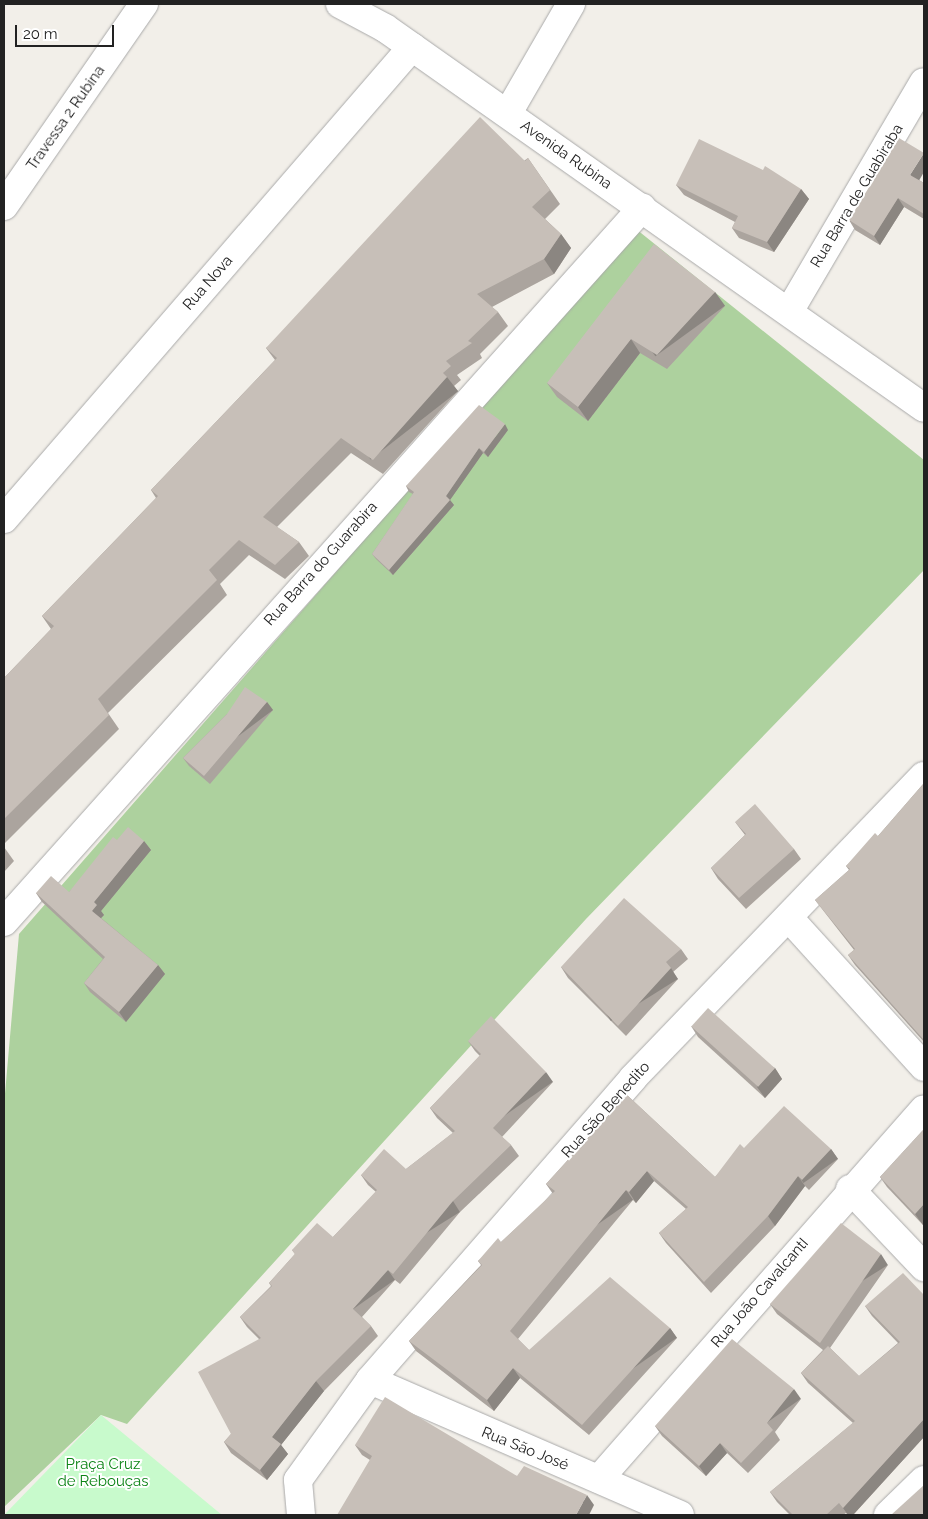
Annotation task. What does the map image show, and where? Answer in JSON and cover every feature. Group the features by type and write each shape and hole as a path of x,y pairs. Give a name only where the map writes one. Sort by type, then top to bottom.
{"street":[{"name":"Travessa 2 Rubina","path":"4,206 144,4"},
{"name":"Avenida Rubina","path":"340,4 412,47 508,113 790,310 924,408"},
{"path":"508,113 571,4"},
{"name":"Rua Nova","path":"4,519 412,47"},
{"name":"Rua Barra de Guabiraba","path":"790,310 923,87"},
{"name":"Rua Barra do Guarabira","path":"4,922 642,208"},
{"name":"Rua São Benedito","path":"301,1515 298,1480 308,1462 370,1380 633,1078 924,776"},
{"path":"789,918 924,1067"},
{"name":"Rua João CavalcantI","path":"599,1479 850,1189 924,1109"},
{"path":"850,1189 924,1267"},
{"name":"Rua São José","path":"370,1380 458,1422 599,1479 680,1515"},
{"path":"888,1515 924,1480"}],"green space":[{"path":"636,229 924,460 924,570 586,919 127,1424 101,1415 4,1507 4,1105 19,934"},
{"name":"Praça Cruz de Rebouças","path":"101,1415 222,1515 4,1515"}],"building":[{"path":"480,117 525,161 528,158 550,190 532,207 561,234 544,259 477,294 498,312 468,341 472,343 446,361 451,366 443,373 447,377 373,460 341,438 263,517 299,542 275,565 239,540 209,570 217,580 98,699 109,715 4,819 4,678 54,626 42,616 158,496 151,490 277,358 266,348"},
{"path":"899,138 924,153 910,175 924,183 924,214 898,198 874,236 849,220"},
{"path":"699,139 763,170 765,166 801,189 767,242 732,228 738,216 676,185"},
{"path":"654,244 715,292 657,355 631,339 578,407 547,383"},
{"path":"479,405 505,424 484,452 479,448 446,496 450,500 389,570 372,554 414,492 406,486"},
{"path":"245,687 267,702 204,776 183,758 227,714"},
{"path":"924,783 924,1040 848,955 855,949 815,900 850,869 846,866 875,833 878,836"},
{"path":"755,804 794,849 739,898 711,868 746,834 735,822"},
{"path":"128,827 144,841 94,902 97,905 92,911 158,965 119,1012 84,983 105,957 36,893 51,876 69,892 113,837 117,840"},
{"path":"624,898 681,949 666,962 671,968 618,1026 561,967"},
{"path":"708,1008 775,1068 758,1087 691,1027"},
{"path":"491,1016 546,1072 493,1128 511,1145 453,1201 393,1274 388,1270 353,1309 371,1326 316,1381 272,1437 281,1444 260,1470 224,1442 231,1434 198,1372 261,1338 240,1317 272,1286 269,1283 295,1254 292,1250 317,1223 333,1237 377,1190 361,1175 384,1149 406,1169 455,1131 430,1108 481,1054 468,1041"},
{"path":"627,1095 715,1177 740,1144 744,1148 784,1106 831,1149 802,1180 798,1176 768,1216 704,1282 659,1233 688,1207 647,1171 629,1192 626,1190 510,1331 529,1350 610,1277 670,1328 582,1425 513,1368 487,1400 409,1341 482,1265 478,1261 498,1238 501,1242 555,1191 546,1184"},
{"path":"924,1129 924,1204 915,1214 880,1177"},
{"path":"841,1223 881,1254 820,1343 770,1304"},
{"path":"903,1273 924,1295 924,1419 843,1508 839,1503 826,1515 793,1515 770,1492 855,1421 801,1373 828,1346 859,1376 900,1342 865,1306"},
{"path":"732,1339 794,1389 767,1423 773,1430 741,1463 720,1443 699,1466 655,1426"},
{"path":"385,1397 517,1476 524,1466 587,1495 576,1515 337,1515 372,1456 355,1445"},
{"path":"924,1485 924,1515 891,1515"}]}
